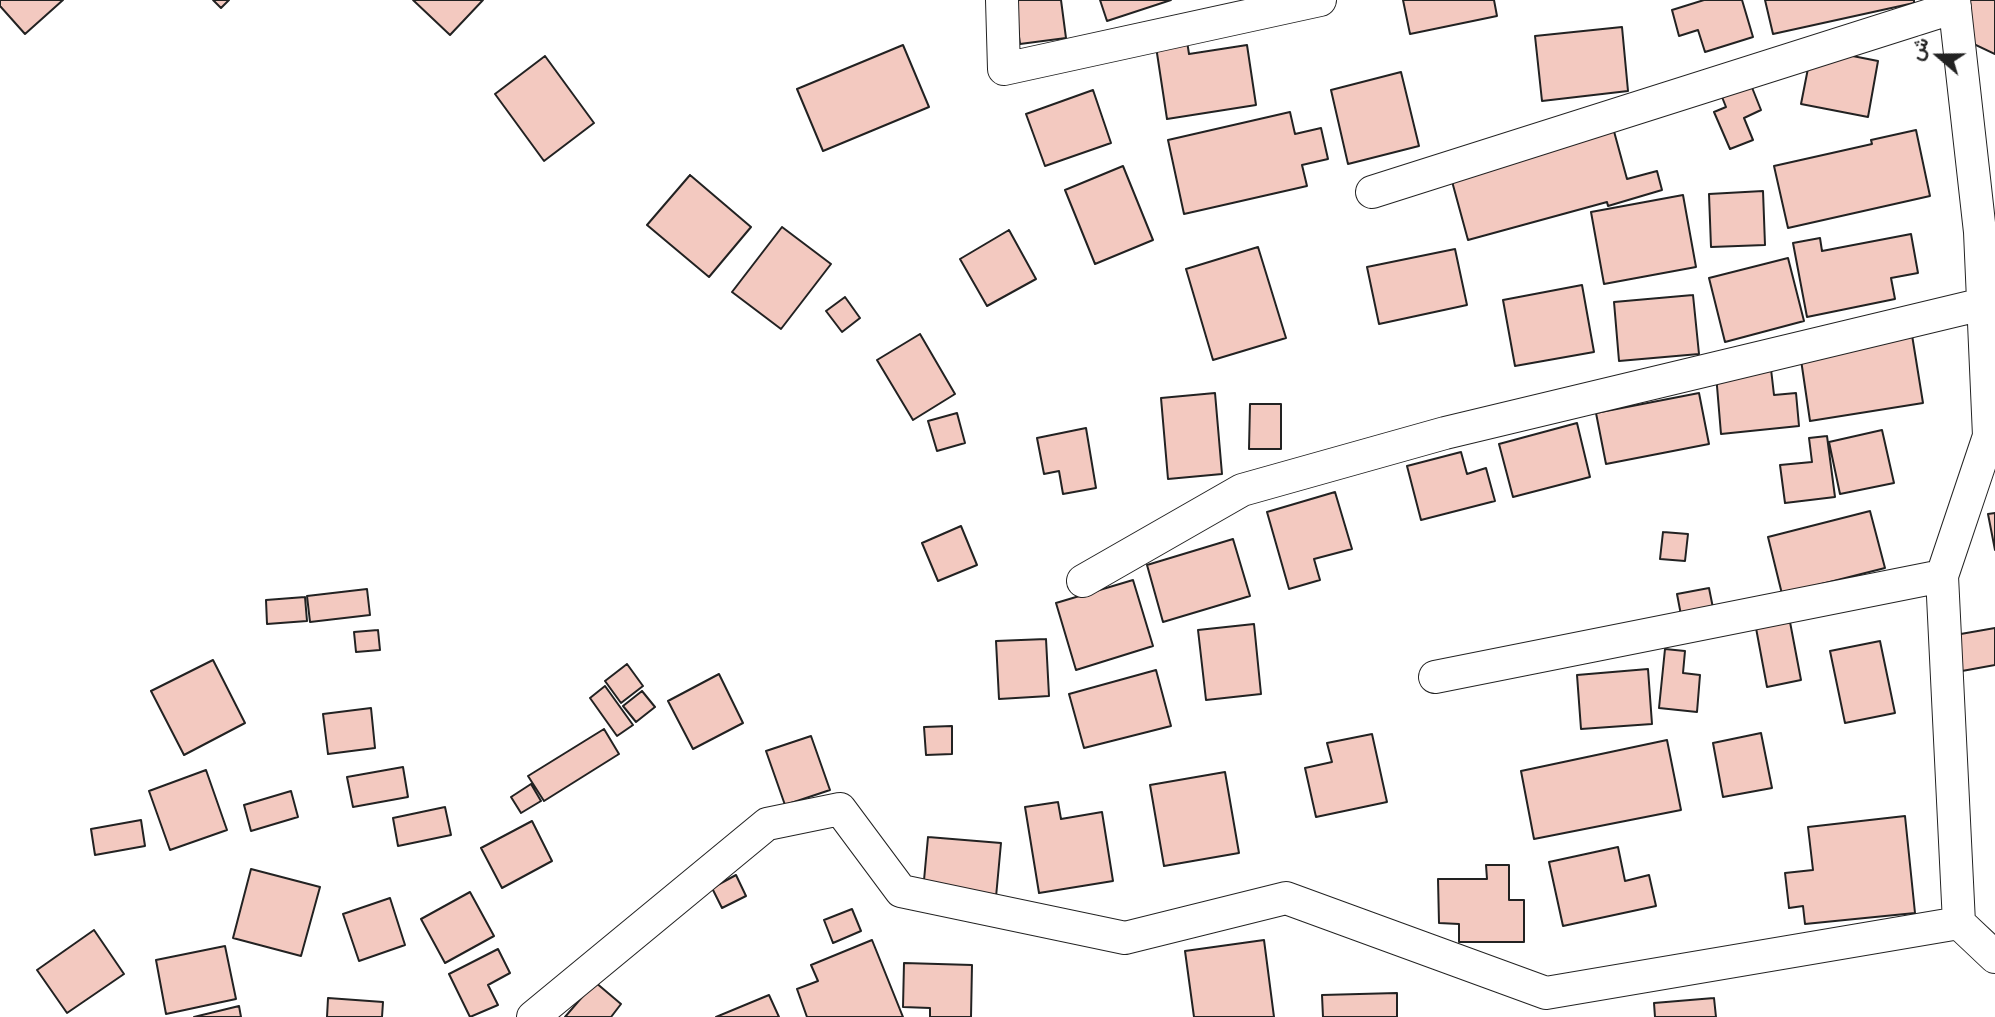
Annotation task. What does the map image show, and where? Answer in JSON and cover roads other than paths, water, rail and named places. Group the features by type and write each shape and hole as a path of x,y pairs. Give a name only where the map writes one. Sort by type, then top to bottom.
{"street":[{"path":"1002,0 1003,69 1320,0"},
{"path":"1372,192 1955,4 1984,174 1983,304 1989,436 1942,576 1959,923 1995,957"},
{"path":"1083,580 1242,490 1445,433 1983,304"},
{"path":"1435,677 1942,576"},
{"path":"533,1017 767,824 841,809 901,891 1125,938 1286,898 1546,993 1959,923"}]}
